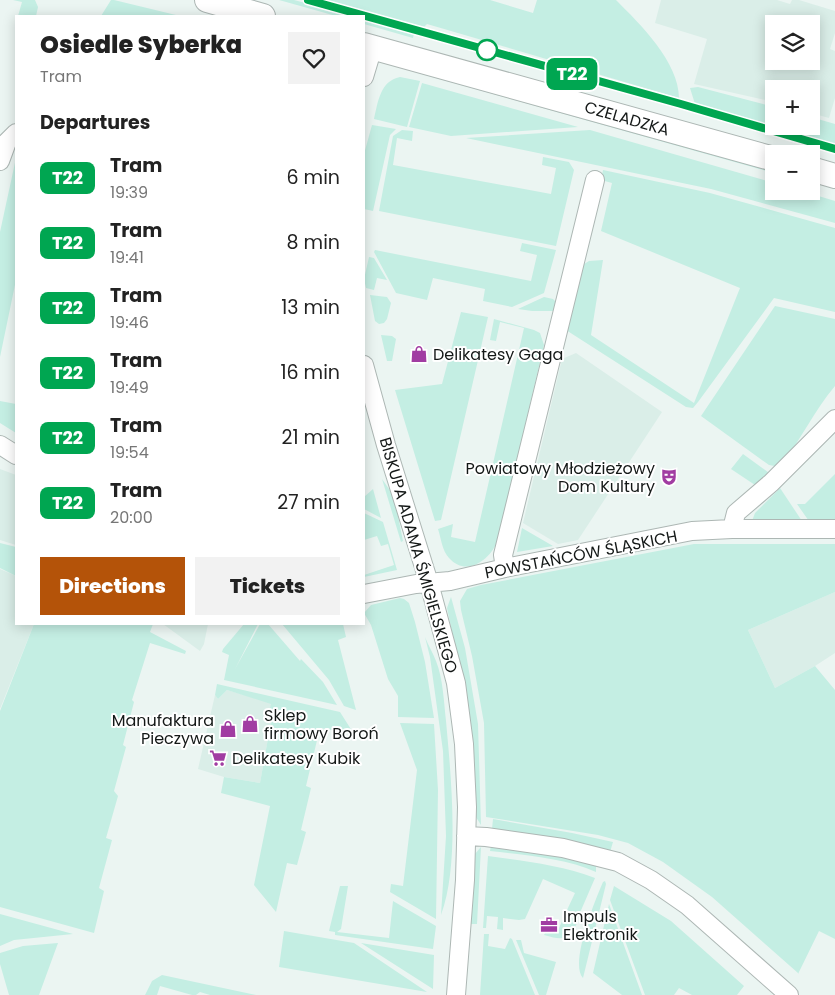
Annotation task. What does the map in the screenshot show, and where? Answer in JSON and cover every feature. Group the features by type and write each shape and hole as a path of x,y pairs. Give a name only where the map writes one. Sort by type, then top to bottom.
{"main road":[{"path":"207,0 260,15"},
{"name":"CZELADZKA","path":"368,46 765,156"},
{"path":"820,172 835,176"}],"street":[{"path":"365,69 368,46"},
{"path":"0,161 7,142 15,134"},
{"path":"504,568 503,554 595,180"},
{"name":"BISKUPA ADAMA ŚMIGIELSKIEGO","path":"365,369 386,445 429,583 456,683 464,744 466,836 465,880 456,995"},
{"path":"732,529 736,513 771,482 835,419"},
{"path":"0,445 15,454"},
{"name":"POWSTAŃCÓW ŚLĄSKICH","path":"365,594 450,581 504,568 692,531 835,529"},
{"path":"466,836 486,836 564,848 618,862 651,880 686,905 789,995"}],"shaded area":[{"path":"661,0 777,0 790,4 792,0 799,0 835,11 835,33 830,49 835,51 835,98 829,118 820,116 820,80 765,80 765,100 694,84 707,39 655,23"},
{"path":"576,353 662,412 578,540 558,544 523,523 562,359"},
{"path":"0,469 15,475 15,545 0,540"},
{"path":"0,569 15,576 15,625 34,625 0,709"},
{"path":"835,592 835,653 775,688 748,630"},
{"path":"164,625 208,625 204,644 200,651"},
{"path":"227,690 272,703 272,716 260,783 224,777 198,769 215,695 218,699"}],"green space":[{"path":"13,0 35,0 38,7 36,15 18,15 22,2"},
{"path":"111,0 114,0 176,15 102,15"},
{"path":"279,0 294,0 350,15 332,15"},
{"path":"318,0 490,0 533,13 537,0 616,0 636,20 665,58 673,71 679,98 427,24 422,29"},
{"path":"365,19 414,33 413,38 365,24"},
{"path":"414,71 765,167 765,170"},
{"path":"400,77 420,81 407,127 374,119 384,88 393,79"},
{"path":"422,83 578,127 451,136 409,127"},
{"path":"698,87 765,105 765,124 695,104 690,88"},
{"path":"820,120 835,124 835,144 804,135 820,135"},
{"path":"372,125 396,129 390,135 373,211 365,209 365,150"},
{"path":"402,130 413,131 412,141 397,138 393,165 551,194 556,168 542,165 543,157 569,162 574,170 556,246 379,211 393,136"},
{"path":"590,130 765,180 765,200 820,200 820,196 835,201 835,223 711,189 466,138"},
{"path":"15,163 15,285 0,357 0,232"},
{"path":"603,170 710,193 835,228 835,312 774,298 698,402 693,408 686,407 566,330 581,266 589,261 603,260 591,335 694,403 740,288 601,231 612,183 601,180"},
{"path":"522,243 556,250 544,293 512,307 483,301 485,289 433,278 427,300 396,293 374,252 375,250 531,281 537,255 520,251"},
{"path":"369,257 374,258 387,280 377,278 374,290 366,288 365,275"},
{"path":"370,295 387,297 391,303 387,319 384,323 379,324 375,321"},
{"path":"544,297 553,299 558,304 556,311 518,309"},
{"path":"775,306 835,319 835,386 780,467 769,465 701,416"},
{"path":"461,312 488,317 441,520 435,521 395,390 442,384"},
{"path":"494,319 534,330 540,333 544,345 498,540 490,554 478,564 463,566 456,564 449,558 443,548 438,529 453,524 451,537 475,542 524,328 500,322 496,341 490,340"},
{"path":"381,335 392,336 396,339 392,361 387,361"},
{"path":"0,401 15,404 15,432 0,423"},
{"path":"743,454 772,475 759,485 755,485 731,469"},
{"path":"835,474 835,524 811,524 797,504 805,504"},
{"path":"382,479 394,496 403,541 401,542"},
{"path":"780,488 804,524 752,521 755,513"},
{"path":"373,489 381,518 365,510 365,496"},
{"path":"365,513 383,522 397,570 365,577 365,575 394,565 388,544 381,546 377,536 365,540"},
{"path":"522,528 553,546 517,552"},
{"path":"0,543 15,547 15,576 0,568"},
{"path":"694,544 835,544 835,592 748,630 775,688 815,666 835,690 835,939 819,931 798,974 712,897 663,862 628,843 598,835 486,817 484,723 460,601 467,589"},
{"path":"451,597 465,648 478,724 481,825 474,814 465,694 447,608"},
{"path":"400,598 409,603 425,662 434,718 398,717 398,696 388,679 371,625 365,615 365,612 371,605"},
{"path":"34,625 153,625 150,632 186,651 185,654 150,643 132,700 134,702 123,745 126,747 114,791 118,796 106,838 112,840 99,888 104,891 94,933 0,907 0,711"},
{"path":"243,625 257,625 235,669 259,625 269,625 300,661 301,659 323,682 337,705 224,680 229,655 222,652"},
{"path":"283,625 343,625 346,637 338,640 356,710 344,706 329,680"},
{"path":"425,637 436,661 442,683 452,793 450,871 447,894 441,915 446,836 443,751 430,657"},
{"path":"217,684 340,712 354,734 320,728 306,786 311,788 301,830 306,832 297,865 287,863 276,912 254,885 270,806 221,793 224,777 260,783 272,716 268,715 271,704 227,690 218,699 215,695"},
{"path":"400,723 434,724 438,790 436,919 390,892 391,884 403,886 417,770"},
{"path":"493,819 613,842 610,852 492,829"},
{"path":"491,845 529,849 593,862 596,866 596,872 558,860 490,851"},
{"path":"481,847 477,924 469,924 474,855"},
{"path":"488,856 556,867 595,878 579,915 567,910 575,893 543,879 525,919 503,918 503,930 497,929 498,917 487,916 486,928 483,928"},
{"path":"605,881 606,884 583,978 579,959 581,946 595,902"},
{"path":"340,886 348,886 341,929 337,932 389,938 393,901 436,926 433,949 335,935 335,932 329,931"},
{"path":"614,886 671,921 744,986 737,995 692,995 679,988 674,995 645,995 610,900"},
{"path":"609,904 642,995 622,995 593,973"},
{"path":"0,914 73,934 14,940 0,946"},
{"path":"565,914 578,921 569,935 557,938 544,935 547,929 557,933"},
{"path":"284,931 354,943 427,992 279,967"},
{"path":"484,934 489,934 488,946 505,949 510,938 512,939 535,995 480,995"},
{"path":"516,940 521,940 524,953 556,962 546,995 539,995"},
{"path":"58,943 39,995 9,995 0,964 0,953 23,946"},
{"path":"361,943 434,955 433,989"},
{"path":"162,975 256,995 210,995 200,992 192,995 160,986 157,995 145,995 152,981"}],"tram line":[{"path":"308,0 362,15"},
{"name":"T22","path":"308,0 362,15"},
{"path":"365,16 835,149"},
{"name":"T22","path":"365,16 835,149"}],"place":[{"name":"Delikatesy Gaga","path":"419,354"},
{"name":"Powiatowy Młodzieżowy Dom Kultury","path":"669,477"},
{"name":"Sklep firmowy Boroń","path":"250,724"},
{"name":"Manufaktura Pieczywa","path":"228,729"},
{"name":"Delikatesy Kubik","path":"218,758"},
{"name":"Impuls Elektronik","path":"549,925"}]}
